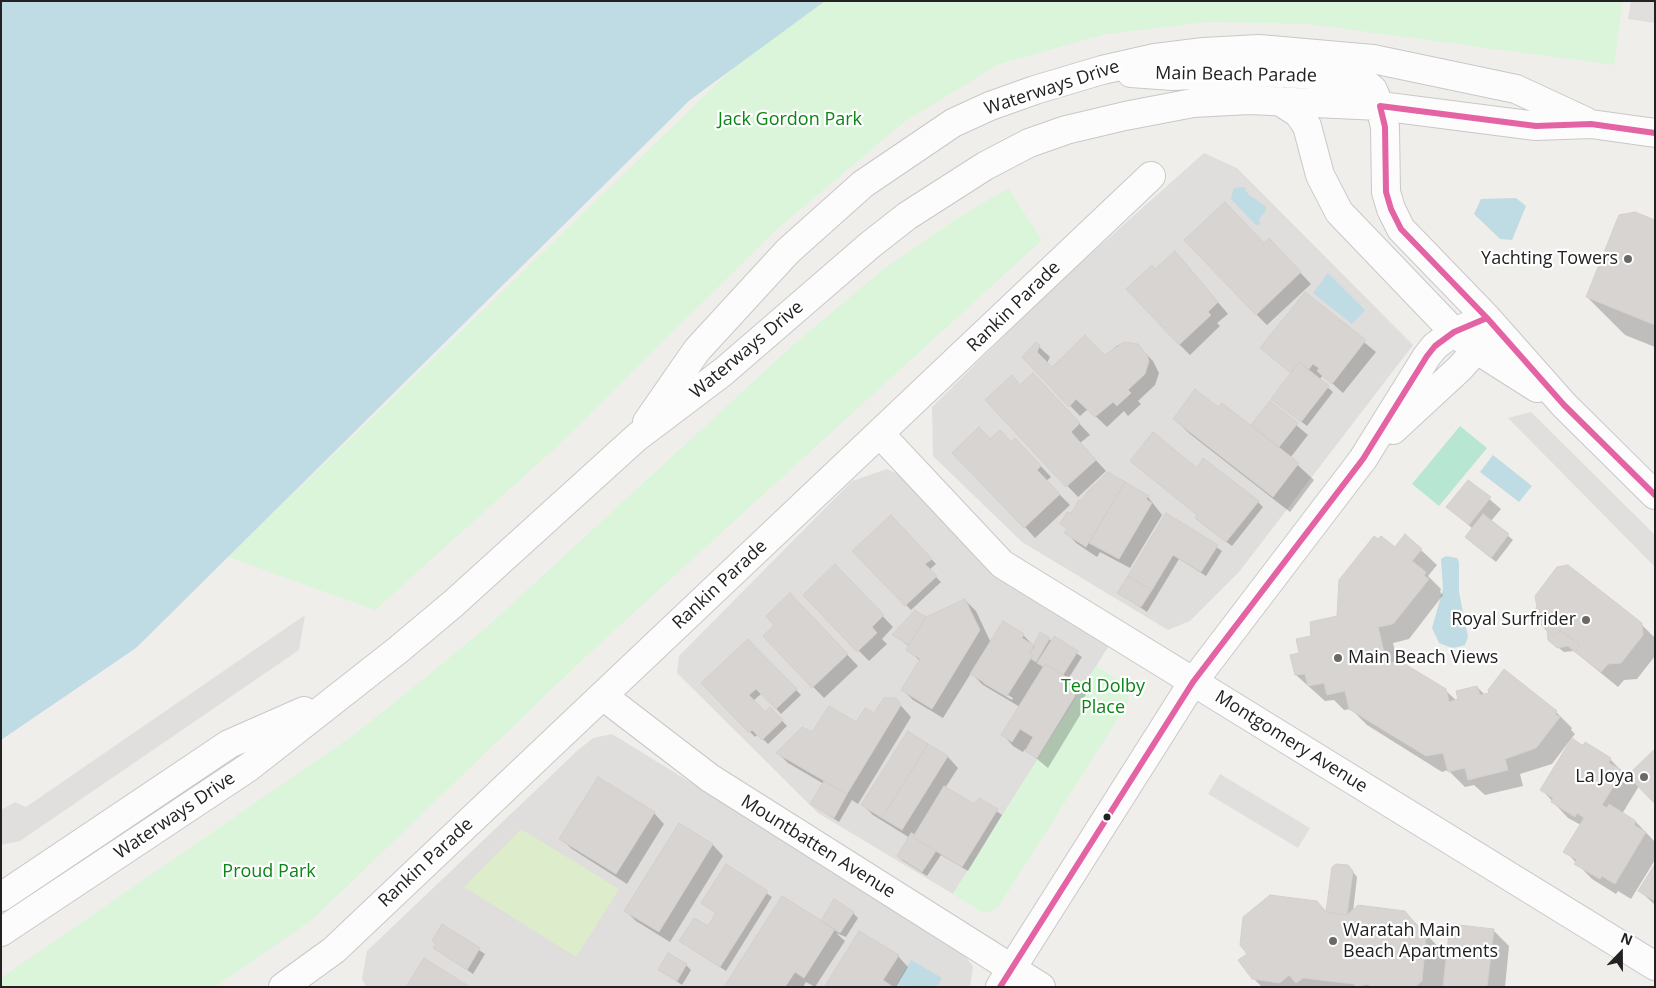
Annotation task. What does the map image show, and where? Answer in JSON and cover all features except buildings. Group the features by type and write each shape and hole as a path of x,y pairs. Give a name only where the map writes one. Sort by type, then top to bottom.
{"street":[{"name":"Waterways Drive","path":"636,438 697,350 788,251 863,184 953,123 990,106 1102,70 1156,58 1259,49 1363,58 1516,89 1592,124"},
{"name":"Main Beach Parade","path":"1102,70 1173,76 1250,72 1356,78 1373,90 1380,106 1384,127 1384,173 1390,209 1401,229 1487,318 1564,405 1655,495"},
{"name":"Waterways Drive","path":"1,932 249,767 344,693 454,603 636,438 723,372 870,245 907,216 985,166 1029,143 1066,130 1125,116 1194,103 1250,100 1380,106 1536,126 1592,124 1655,133"},
{"name":"Main Beach Parade","path":"1279,101 1298,113 1307,126 1320,175 1339,212 1464,340 1564,405"},
{"name":"Rankin Parade","path":"296,984 603,696 1151,176"},
{"path":"1006,978 1193,682 1363,459 1460,368 1464,340 1487,318"},
{"name":"Montgomery Avenue","path":"880,434 1002,564 1655,966"},
{"name":"Waterways Drive","path":"1,897 229,744 344,693"},
{"name":"Mountbatten Avenue","path":"603,696 710,778 1006,978 1041,987"}],"shaded area":[{"path":"1631,1 1655,1 1655,23 1628,19"},
{"path":"1204,153 1237,168 1413,345 1239,572 1190,621 1168,630 1022,542 933,456 932,407 1057,284"},
{"path":"1531,412 1655,535 1655,567 1508,418"},
{"path":"887,469 906,478 1110,644 953,894 818,813 677,673 679,656 852,481"},
{"path":"305,615 299,650 20,841 1,845 1,810 15,802 26,807"},
{"path":"612,734 960,948 973,967 970,987 366,987 362,979 367,951 577,751 593,738"},
{"path":"1220,774 1310,828 1298,848 1208,794"}],"green space":[{"name":"Jack Gordon Park","path":"815,1 1623,1 1614,65 1308,24 1208,22 1106,34 999,64 904,122 776,230 553,450 375,610 228,557 729,72"},
{"name":"Proud Park","path":"1008,188 1042,240 582,660 313,919 215,987 1,987 1,978 355,734 488,626 792,346 881,271 953,221"},
{"path":"1460,426 1487,448 1439,506 1412,484"},
{"name":"Ted Dolby Place","path":"1096,666 1127,685 1128,703 997,909 983,913 953,894"},
{"path":"521,829 619,889 576,957 464,887"}],"water":[{"path":"1,1 825,1 690,100 136,648 1,740"},
{"path":"1244,187 1248,194 1266,207 1266,210 1259,219 1260,224 1257,226 1231,199 1234,188"},
{"path":"1516,198 1526,206 1512,240 1500,239 1474,214 1481,199"},
{"path":"1328,273 1365,310 1352,324 1313,293"},
{"path":"1493,455 1532,486 1519,502 1480,472"},
{"path":"1446,556 1457,558 1459,562 1459,592 1468,637 1465,645 1452,648 1439,643 1432,628 1443,589 1441,559"},
{"path":"911,960 942,978 938,985 924,987 896,985"}],"transit line":[{"path":"1655,133 1591,124 1536,126 1380,106 1385,127 1386,192 1391,209 1401,229 1487,318 1564,405 1655,495"},
{"path":"1000,987 1193,682 1363,459 1427,356 1435,346 1454,332 1487,318"}],"place":[{"name":"Yachting Towers","path":"1628,259"},
{"name":"Royal Surfrider","path":"1586,620"},
{"name":"Main Beach Views","path":"1338,658"},
{"name":"La Joya","path":"1644,777"},
{"name":"Waratah Main Beach Apartments","path":"1333,941"}]}
